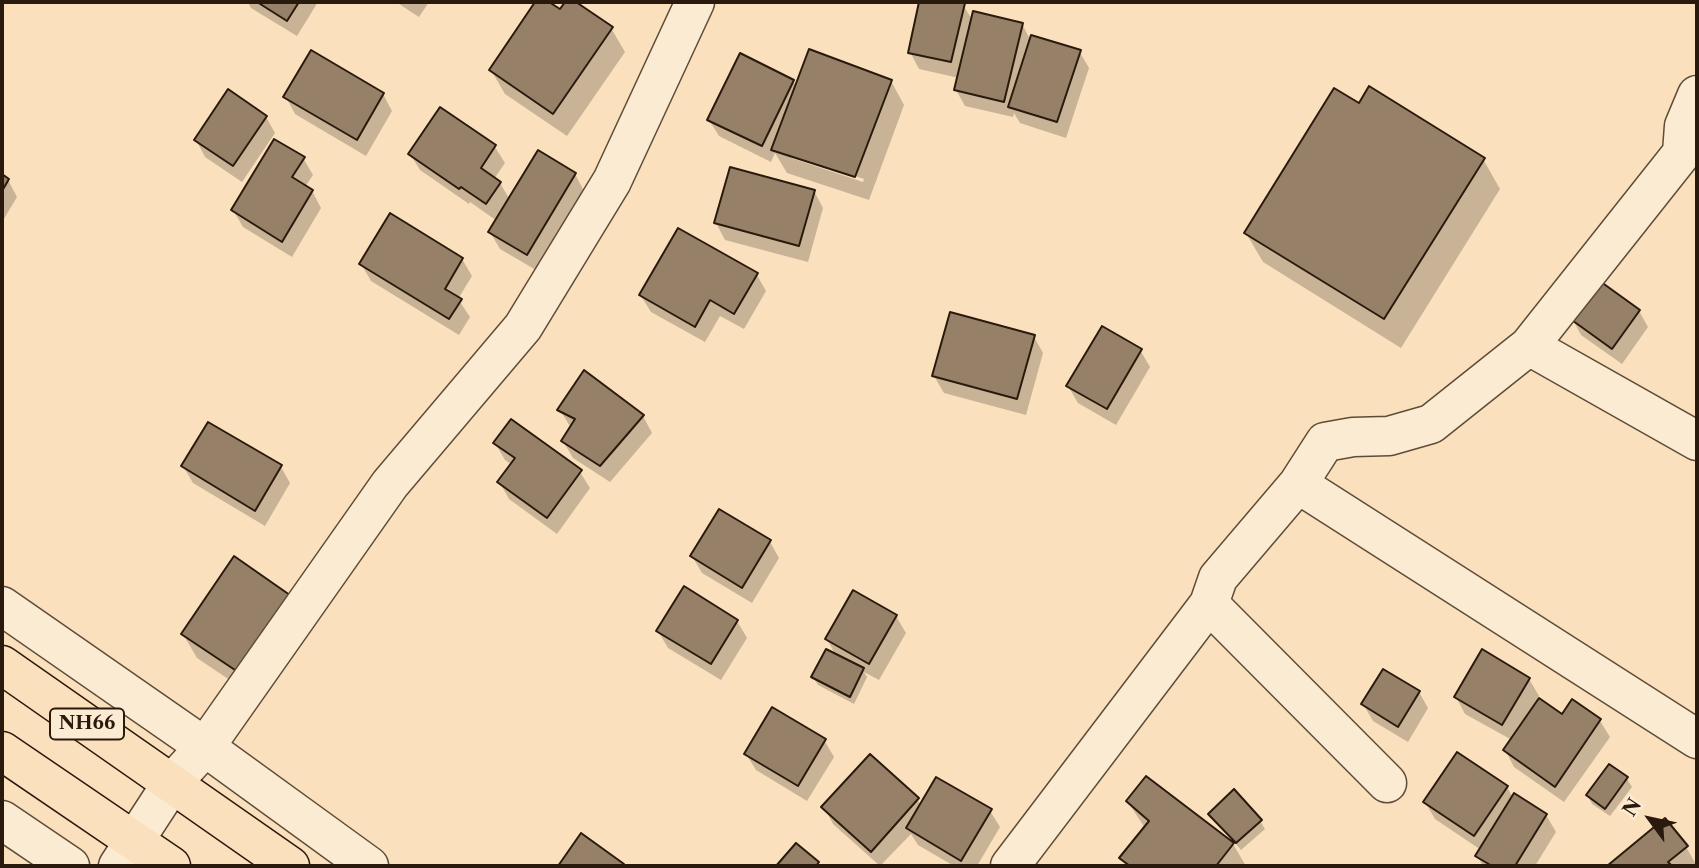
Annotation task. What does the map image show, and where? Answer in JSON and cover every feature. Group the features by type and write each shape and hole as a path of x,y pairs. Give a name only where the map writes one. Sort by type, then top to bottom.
{"highway":[{"name":"NH66","path":"2,665 289,866"},
{"path":"2,751 126,853 171,866"}],"street":[{"path":"126,853 172,783 205,747 390,484 523,327 612,181 695,2"},
{"path":"1010,866 1209,604 1218,578 1298,484 1325,442 1353,437 1388,436 1432,424 1529,346 1690,153 1684,126 1697,95"},
{"path":"1529,346 1697,441"},
{"path":"1298,484 1697,739"},
{"path":"1209,604 1387,783"},
{"path":"2,606 205,747 369,866"},
{"path":"2,820 70,866"}],"building":[{"path":"257,2 299,2 287,21"},
{"path":"535,2 549,2 560,9 565,2 576,2 613,27 553,114 489,70"},
{"path":"919,2 965,3 951,62 908,53"},
{"path":"973,11 1023,23 1004,102 954,90"},
{"path":"1031,35 1081,50 1057,122 1008,107"},
{"path":"809,49 892,80 855,177 771,150"},
{"path":"311,50 384,93 357,140 283,97"},
{"path":"740,53 794,80 762,146 707,120"},
{"path":"1369,86 1485,158 1384,319 1244,233 1334,88 1359,103"},
{"path":"228,89 267,116 233,166 194,140"},
{"path":"440,107 496,145 481,168 501,182 486,204 408,154"},
{"path":"274,139 305,157 292,177 313,190 282,242 231,210"},
{"path":"538,150 576,173 527,255 488,232"},
{"path":"730,167 815,190 799,246 714,223"},
{"path":"2,174 9,179 2,191"},
{"path":"390,213 463,258 445,289 462,299 449,319 359,264"},
{"path":"678,228 758,273 734,314 710,300 695,327 639,295"},
{"path":"1597,279 1640,310 1612,349 1569,318"},
{"path":"950,312 1035,335 1017,399 932,376"},
{"path":"1102,326 1142,349 1107,409 1066,386"},
{"path":"584,370 644,415 600,466 561,441 575,419 557,410"},
{"path":"511,419 582,470 547,518 497,482 515,458 493,443"},
{"path":"208,422 282,465 255,511 181,466"},
{"path":"719,509 771,540 742,588 690,556"},
{"path":"234,556 297,600 244,676 181,634"},
{"path":"684,586 738,620 711,664 656,631"},
{"path":"853,590 897,615 869,664 825,639"},
{"path":"826,649 864,668 850,697 811,677"},
{"path":"1482,649 1530,678 1502,725 1454,697"},
{"path":"1383,669 1420,691 1398,727 1361,704"},
{"path":"1539,698 1562,714 1572,699 1601,719 1555,787 1503,750"},
{"path":"772,707 826,739 798,786 744,754"},
{"path":"1457,752 1508,786 1474,836 1423,802"},
{"path":"870,754 919,798 871,852 821,807"},
{"path":"1609,764 1628,777 1605,809 1586,795"},
{"path":"1146,776 1234,843 1216,866 1130,866 1119,858 1149,821 1126,801"},
{"path":"936,777 992,809 961,861 906,828"},
{"path":"1234,789 1262,820 1236,843 1208,814"},
{"path":"1514,793 1547,814 1515,866 1492,866 1475,856"},
{"path":"1665,818 1688,846 1668,862 1672,866 1607,866"},
{"path":"581,833 624,864 558,866"},
{"path":"796,843 819,862 816,866 776,866"}]}
